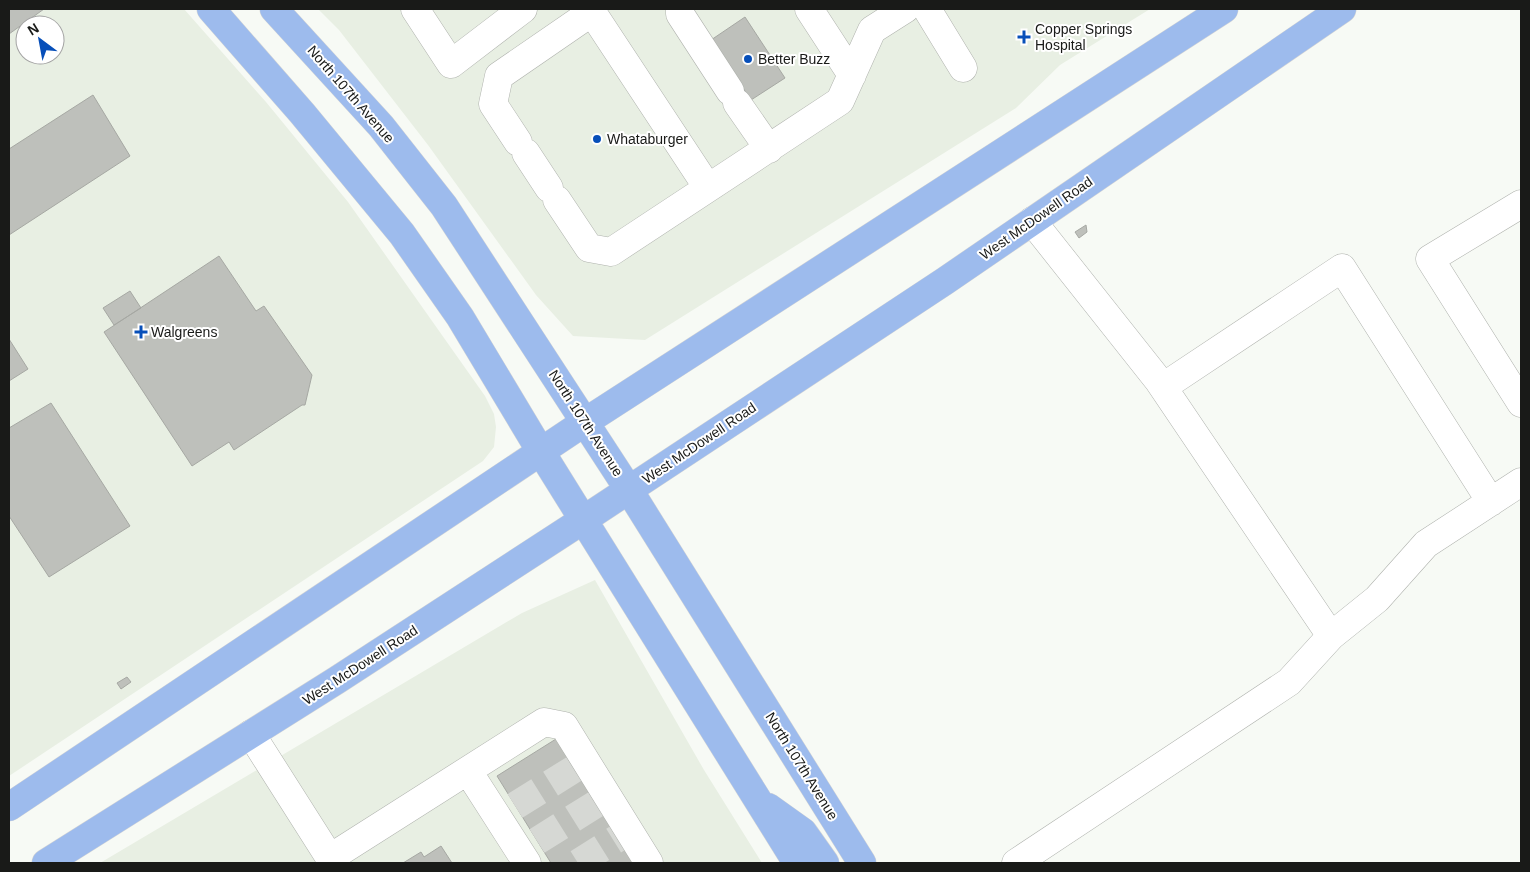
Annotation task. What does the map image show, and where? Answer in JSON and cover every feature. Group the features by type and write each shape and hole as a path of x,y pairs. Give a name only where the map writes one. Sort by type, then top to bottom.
{"main road":[{"path":"211,9 302,112 402,234 460,317 541,452 797,863"},
{"name":"North 107th Avenue","path":"274,9 381,126 444,206 629,490 862,863"},
{"path":"9,808 585,422 1224,9"},
{"name":"West McDowell Road","path":"47,863 584,520 946,281 1342,9"},
{"path":"759,800 803,832 825,863"}],"lane":[{"path":"415,9 451,64 523,9"},
{"path":"708,188 591,10 499,76 493,104 589,248 611,252 840,101 872,30 905,9"},
{"path":"927,9 963,68"},
{"path":"810,10 852,75"},
{"path":"678,11 768,149"},
{"path":"1521,204 1430,259 1521,403"},
{"path":"1032,221 1163,387 1331,636"},
{"path":"1163,387 1342,268 1491,502"},
{"path":"1016,863 1289,682 1331,636 1377,599 1426,544 1521,482"},
{"path":"250,734 331,861 544,722 564,726 580,765 623,835 649,863"},
{"path":"468,771 507,811 528,852"}],"shaded area":[{"path":"9,9 184,9 266,102 348,202 485,396 494,414 496,427 494,447 483,461 9,776"},
{"path":"318,9 1150,9 1060,65 1016,108 645,340 573,336 536,295 428,145 339,30"},
{"path":"595,580 704,770 762,863 100,863 522,613"}],"building":[{"path":"9,9 44,9 36,15 15,15 15,30 9,34"},
{"name":"Better Buzz","path":"745,17 785,78 751,100 711,40"},
{"path":"93,95 130,156 9,235 9,149"},
{"path":"1086,225 1087,232 1079,238 1075,232"},
{"name":"Walgreens","path":"219,256 256,311 264,306 312,375 305,405 302,405 234,450 229,442 192,466 104,332"},
{"path":"130,291 141,308 114,325 103,308"},
{"path":"9,339 28,369 9,381"},
{"path":"51,403 130,526 49,577 9,516 9,428"},
{"path":"127,677 131,682 121,689 117,683"},
{"path":"556,739 633,863 551,863 497,776"},
{"path":"441,846 452,863 403,863 421,852 424,857"}],"tunnel":[{"path":"515,806 574,769"},
{"path":"537,841 596,804"},
{"path":"578,863 618,838"}],"place":[{"name":"Copper Springs Hospital","path":"1024,37"},
{"name":"Better Buzz","path":"748,59"},
{"name":"Whataburger","path":"597,139"},
{"name":"Walgreens","path":"141,332"}]}
